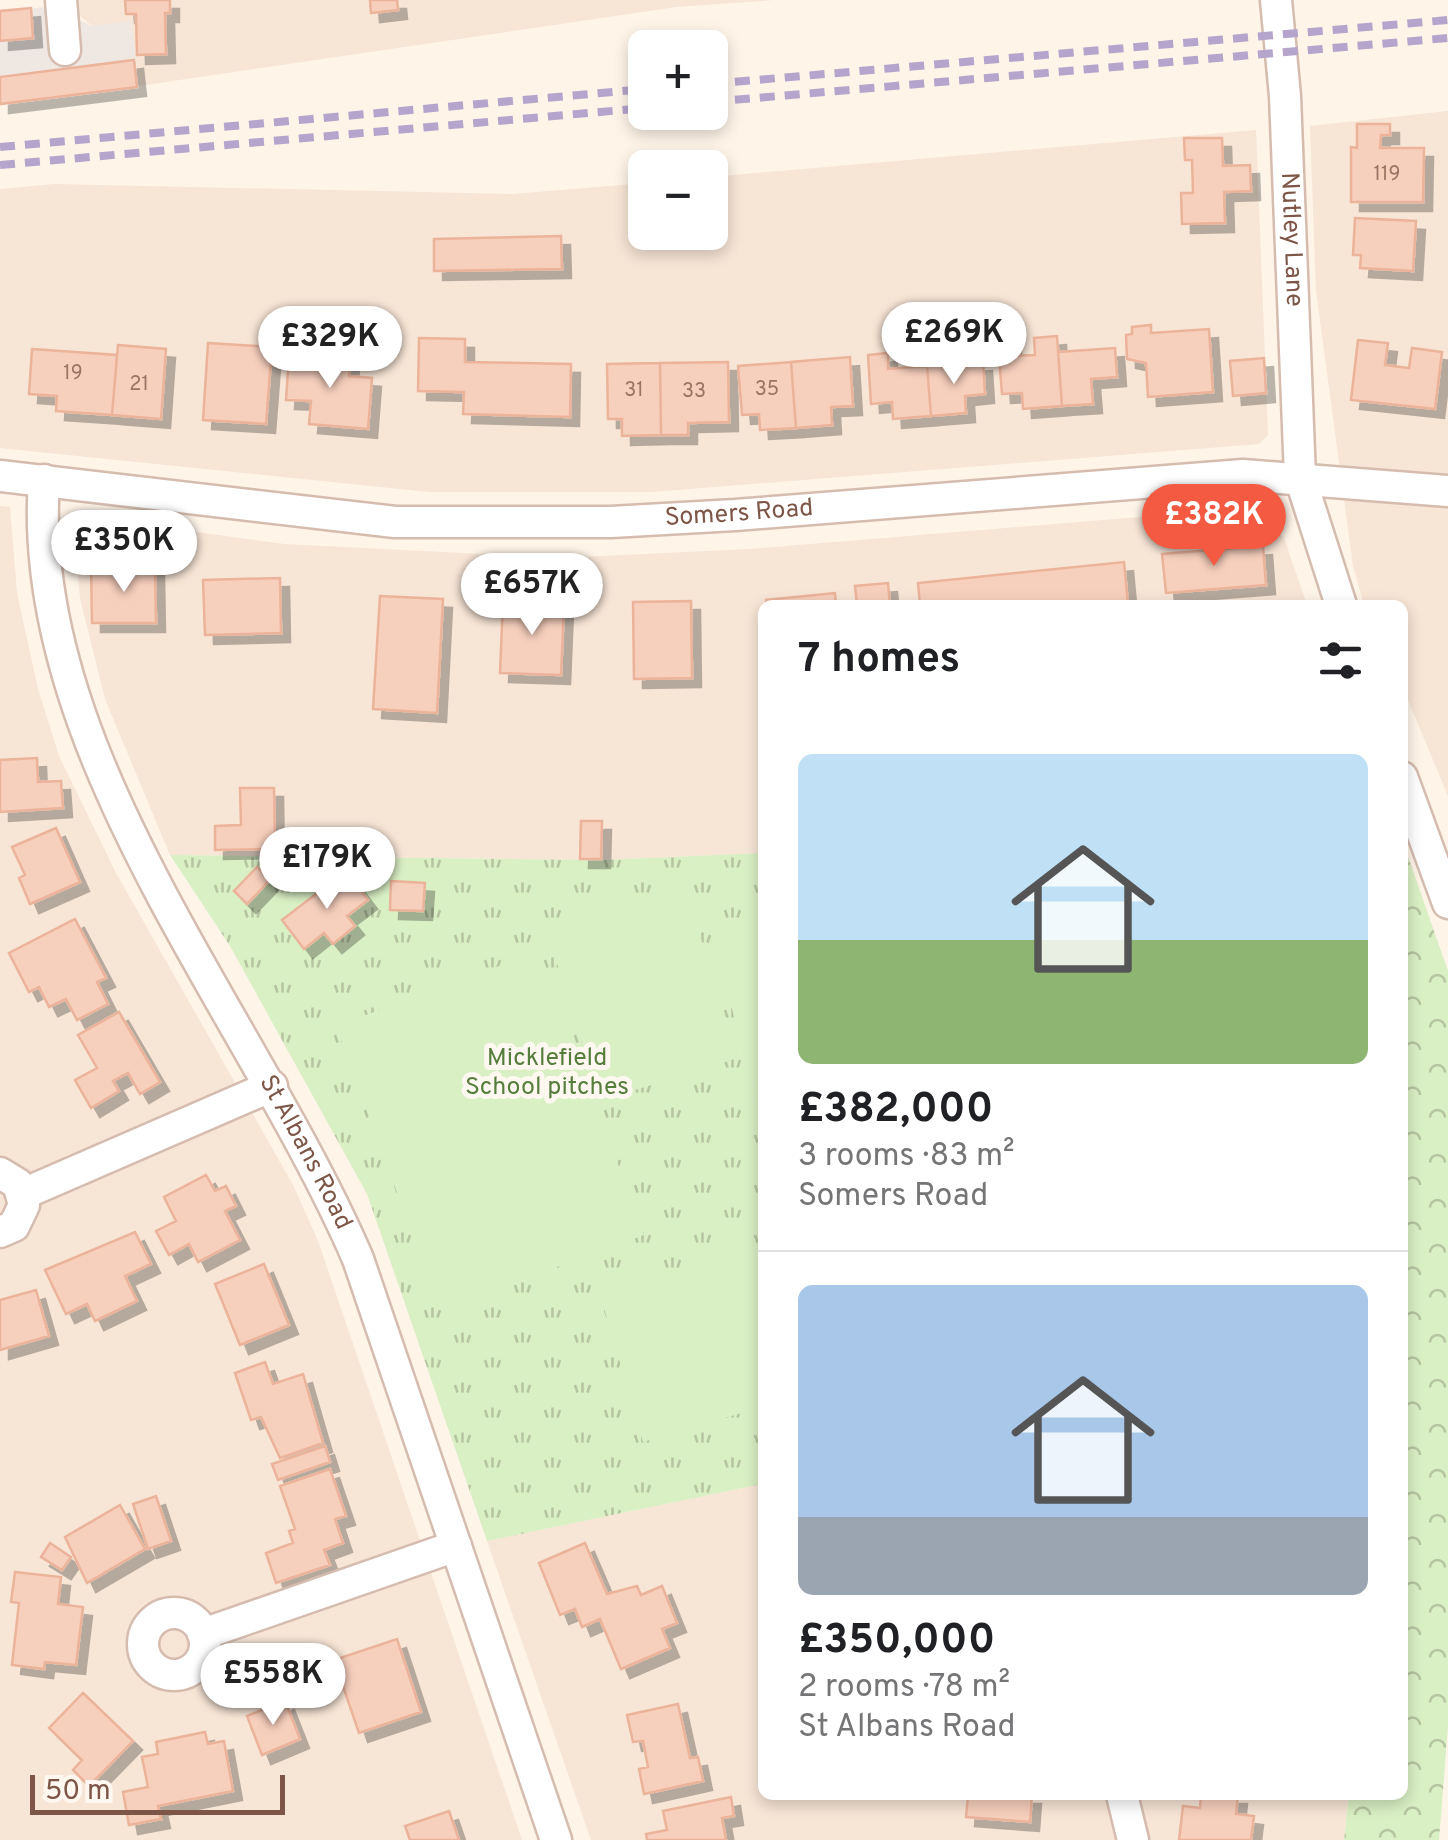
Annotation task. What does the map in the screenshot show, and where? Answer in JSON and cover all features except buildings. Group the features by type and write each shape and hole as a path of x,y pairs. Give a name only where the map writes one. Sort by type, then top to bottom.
{"street":[{"path":"62,0 65,50"},
{"name":"Nutley Lane","path":"1276,0 1287,135 1300,477 1338,600"},
{"name":"Somers Road","path":"0,476 395,522 718,516 1243,475 1448,491"},
{"name":"St Albans Road","path":"44,480 51,603 81,727 144,860 330,1194 358,1259 556,1840"},
{"path":"1408,793 1448,903"},
{"path":"22,1194 272,1086"},
{"path":"0,1173 18,1184 22,1194 21,1216 0,1232"},
{"path":"204,1634 456,1546"},
{"path":"1123,1800 1134,1840"}],"shaded area":[{"path":"73,0 774,0 676,7 139,86 131,22 92,26 73,10"},
{"path":"73,5 81,21 92,26 131,21 139,86 0,105 0,11"},
{"path":"1448,111 1448,796 1408,700 1408,600 1363,600 1353,566 1316,291 1310,126"},
{"path":"1256,130 1268,435 1259,444 651,492 430,492 0,448 0,189 54,184 513,194 628,184 628,250 728,250 728,175"},
{"path":"0,506 10,507 17,593 38,689 59,756 116,873 293,1185 318,1241 522,1840 0,1840"},
{"path":"1249,508 1264,512 1284,538 1305,600 758,600 758,853 603,860 170,855 105,699 80,598 73,515 284,544 560,558 750,549"},
{"path":"758,1485 758,1800 1348,1800 1344,1840 591,1840 487,1541"}],"green space":[{"name":"Micklefield School pitches","path":"758,853 758,1485 487,1541 367,1194 230,946 170,855 603,860"},
{"path":"1408,856 1448,971 1448,1726 1439,1840 1344,1840 1348,1800 1408,1800"},
{"path":"684,884 738,1058 600,1101 546,928"},
{"path":"758,917 758,1102 710,931"},
{"path":"540,951 644,1235 440,1310 336,1026"},
{"path":"758,1245 758,1408 643,1442 599,1291"}],"railway":[{"path":"728,82 1448,20"},
{"path":"728,100 1448,38"},
{"path":"0,147 628,91"},
{"path":"0,165 628,110"}]}
